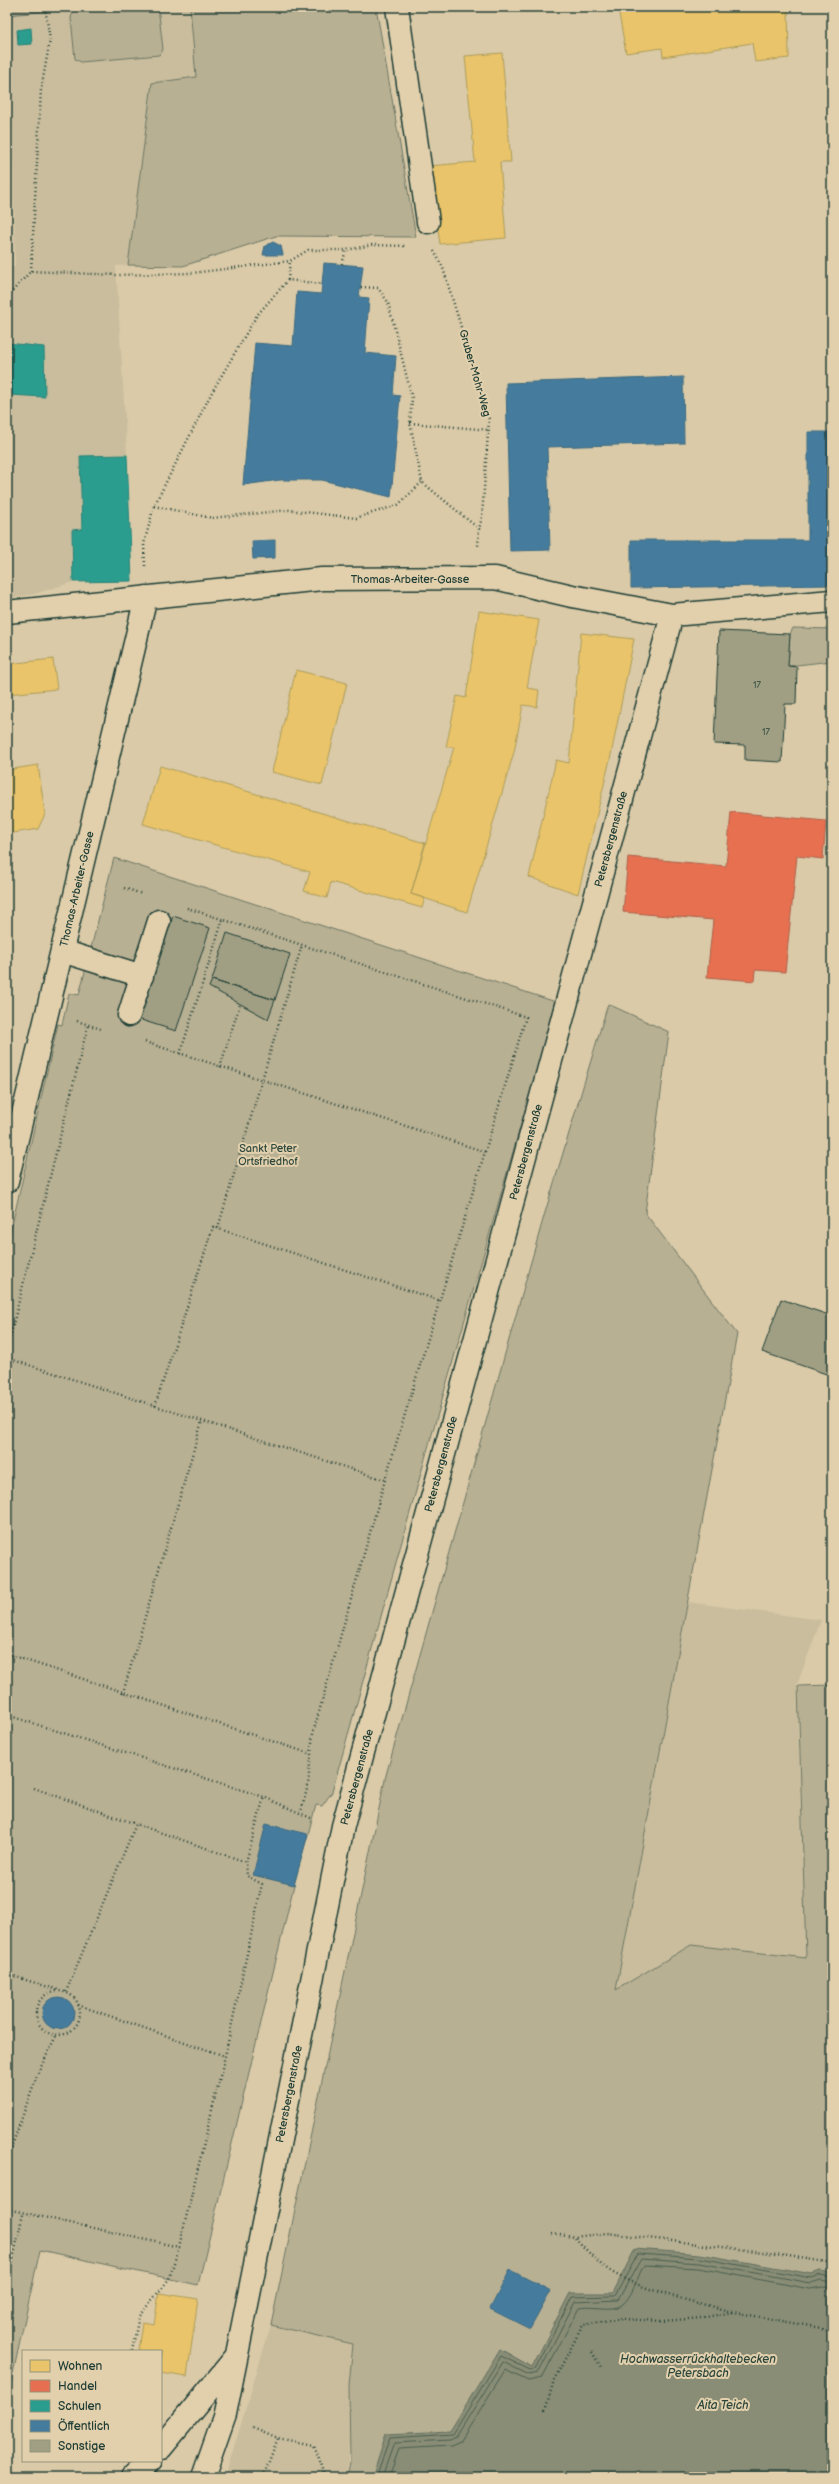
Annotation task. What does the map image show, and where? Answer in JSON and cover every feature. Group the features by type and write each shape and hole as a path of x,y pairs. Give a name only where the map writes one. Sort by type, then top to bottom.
{"street":[{"path":"397,7 428,222"},
{"name":"Thomas-Arbeiter-Gasse","path":"7,612 322,579 495,578 572,596 672,614"},
{"name":"Thomas-Arbeiter-Gasse","path":"7,1181 146,597"},
{"path":"672,614 832,601"},
{"name":"Petersbergenstraße","path":"203,2477 225,2414 343,1826 672,614"},
{"path":"129,1015 159,921"},
{"path":"62,951 142,976"},
{"path":"162,2447 237,2356"},
{"path":"133,2477 149,2462"}],"path":[{"path":"7,297 31,271 41,90 50,40 45,7"},
{"path":"31,271 116,275 192,273 290,261 308,250 346,250 372,245 409,246"},
{"name":"Gruber-Mohr-Weg","path":"431,247 443,268 489,419 490,430 482,517 479,529 479,553"},
{"path":"342,264 346,250"},
{"path":"146,597 144,544 154,506 212,392 257,315 288,280 290,261"},
{"path":"288,280 322,284"},
{"path":"361,287 378,288 388,302 412,398 410,423 422,482 479,529"},
{"path":"410,423 490,430"},
{"path":"154,506 212,518 289,510 356,518 398,505 422,482"},
{"path":"124,888 147,895"},
{"path":"185,907 526,1017 441,1301 385,1480 313,1733 308,1785 301,1812"},
{"path":"180,1054 223,919"},
{"path":"218,1228 302,945"},
{"path":"220,1067 240,1004"},
{"path":"129,1015 122,1035 486,1152"},
{"path":"7,1349 88,1025"},
{"path":"156,1406 213,1227 441,1301"},
{"path":"7,1358 385,1480"},
{"path":"124,1692 202,1421"},
{"path":"7,1654 311,1754"},
{"path":"7,1715 264,1797 301,1812 312,1819"},
{"path":"34,1788 246,1862"},
{"path":"132,2350 139,2316 169,2278 179,2247 225,2056 262,1884 247,1876 246,1862 264,1797"},
{"path":"66,1992 136,1824"},
{"path":"7,1974 66,1992 72,1996 78,2005 80,2014 75,2027 63,2035 56,2036 43,2030 38,2024 36,2008 44,1996 58,1990"},
{"path":"78,2005 225,2056"},
{"path":"7,2160 37,2075 56,2036"},
{"path":"7,2209 23,2214 179,2247"},
{"path":"7,2286 23,2214"},
{"path":"552,2234 574,2237 607,2233 763,2252 832,2263"},
{"path":"574,2237 604,2267 630,2280 662,2292 733,2312 832,2330"},
{"path":"545,2411 554,2380 583,2325 622,2319 663,2321 733,2312"},
{"path":"592,2352 602,2369"},
{"path":"225,2414 278,2438 313,2445 325,2477"},
{"path":"263,2477 278,2438"}],"shaded area":[{"path":"105,7 190,7 196,78 152,83 128,265 116,266 127,455 80,456 82,529 72,530 73,582 34,594 7,599 7,267 15,267 12,55 7,50 7,15"},
{"path":"688,1602 821,1620 797,1685 806,1958 691,1945 616,1991"},
{"path":"271,2325 353,2343 349,2385 350,2424 347,2477 225,2477"}],"green space":[{"path":"7,7 158,7 163,49 159,55 81,62 75,59 71,18 74,9 7,15"},
{"path":"190,7 376,7 416,237 276,236 183,266 128,265 152,83 196,77"},
{"path":"793,628 832,629 832,661 788,666 790,634"},
{"name":"Sankt Peter Ortsfriedhof","path":"114,858 556,1002 426,1455 332,1792 322,1806 316,1805 294,1885 198,2285 40,2250 7,2401 7,1247 58,1024 62,1025 69,993 79,995"},
{"path":"608,1004 669,1032 645,1213 737,1334 616,1990 691,1945 806,1958 798,1686 832,1685 832,2341 561,2477 347,2477 350,2462 349,2385 353,2344 271,2325 386,1775 544,1216"}],"water":[{"name":"Hochwasserrückhaltebecken Petersbach","path":"635,2249 700,2254 812,2274 820,2271 832,2273 832,2477 372,2477 386,2434 450,2431 500,2349 532,2367 570,2293 613,2293"}],"building: Wohnen":[{"path":"788,7 789,58 755,62 752,43 663,57 662,48 626,53 618,8"},
{"path":"502,53 511,162 500,162 506,238 440,244 429,166 475,162 465,56"},
{"path":"479,611 539,620 527,688 539,690 537,707 523,705 514,752 467,912 411,894 454,747 446,747 457,696 466,698"},
{"path":"581,633 634,639 611,755 578,894 529,877 556,760 569,763"},
{"path":"53,659 57,689 8,694 7,664"},
{"path":"296,670 347,683 322,785 272,772"},
{"path":"38,765 45,814 38,829 7,834 7,770"},
{"path":"160,766 425,843 411,894 425,898 422,908 331,882 327,898 304,891 310,872 143,824"},
{"path":"159,2293 198,2299 187,2377 162,2373 162,2350 138,2350 142,2322 154,2324"}],"building: Handel":[{"path":"731,812 826,821 823,859 797,856 785,972 755,970 754,981 707,977 713,920 623,912 628,857 726,866"}],"building: Schulen":[{"path":"31,28 32,44 18,45 17,30"},
{"path":"8,343 44,347 45,397 9,395"},
{"path":"127,455 132,581 73,582 72,530 82,529 80,456"}],"building: Öffentlich":[{"path":"273,242 281,246 283,255 263,255 265,246"},
{"path":"324,263 363,266 359,297 369,298 365,353 396,356 393,395 400,396 391,497 322,480 280,480 243,485 255,343 293,346 297,292 321,294"},
{"path":"683,377 684,443 547,447 550,550 510,551 506,383"},
{"path":"808,432 832,432 832,585 631,588 631,540 808,540"},
{"path":"275,540 275,558 253,559 252,541"},
{"path":"266,1824 308,1834 294,1885 253,1875"},
{"path":"58,1997 69,2002 74,2013 69,2024 58,2029 47,2024 42,2013 47,2002"},
{"path":"510,2270 551,2291 530,2329 490,2309"}],"building: Sonstige":[{"path":"719,631 790,634 788,666 797,667 796,704 785,704 782,762 745,760 745,745 714,744"},
{"path":"173,916 210,928 176,1031 138,1019"},
{"path":"227,933 290,954 275,1000 212,980"},
{"path":"212,980 275,1000 268,1019 209,987"},
{"path":"781,1299 832,1316 832,1376 762,1352"}],"water label":[{"name":"Aita Teich","path":"723,2405"}]}
